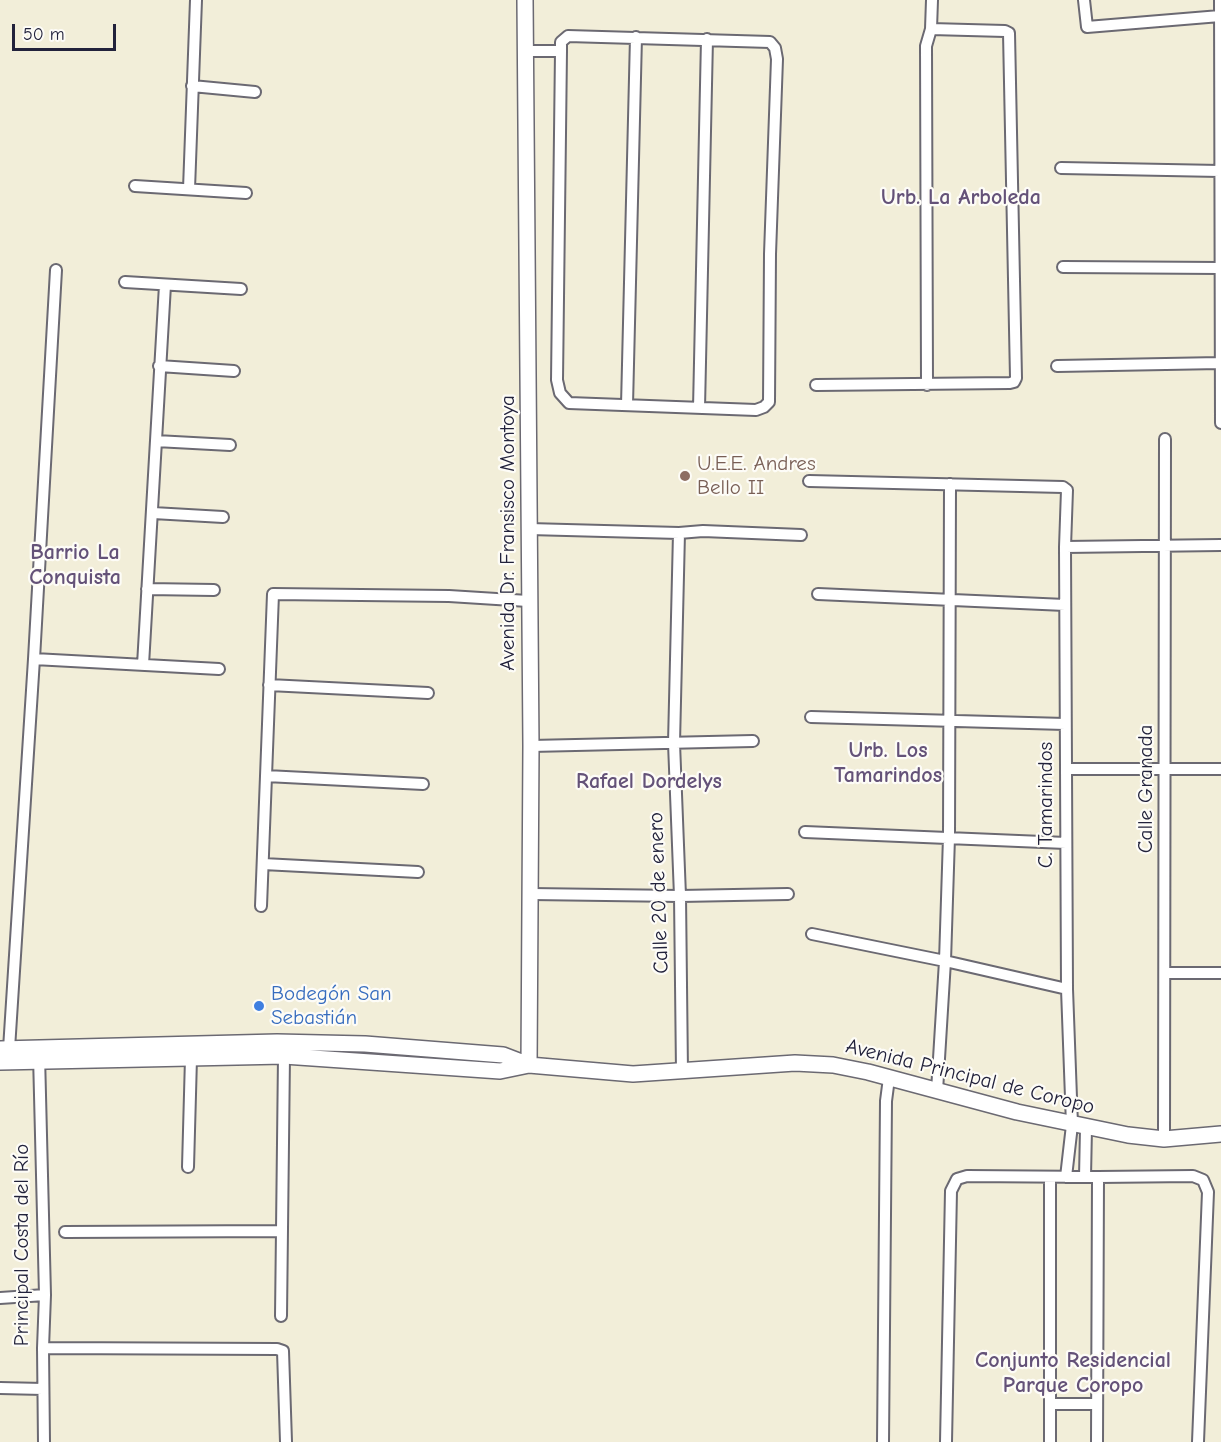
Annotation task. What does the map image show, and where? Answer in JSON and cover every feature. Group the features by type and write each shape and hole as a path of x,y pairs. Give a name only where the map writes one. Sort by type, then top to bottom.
{"main road":[{"name":"Avenida Dr. Fransisco Montoya","path":"525,0 528,601 531,746 529,1065"},
{"name":"Avenida Principal de Coropo","path":"0,1062 39,1054 277,1041 365,1044 503,1055 529,1065 633,1074 795,1064 833,1065 1079,1126 1128,1135 1164,1139 1221,1134"},
{"name":"Avenida Principal de Coropo","path":"4,1049 39,1054 191,1058 284,1056 500,1071 529,1065"}],"street":[{"path":"189,189 196,0"},
{"path":"927,384 926,46 931,29 932,0"},
{"path":"1084,0 1087,27 1220,16"},
{"path":"1220,0 1221,423"},
{"path":"816,385 1010,383 1016,378 1010,33 931,29"},
{"path":"568,36 636,37 770,42 777,53 770,254 769,402 756,410 569,403 562,397 558,388 561,42 568,36"},
{"path":"627,405 636,37"},
{"path":"699,408 707,39"},
{"path":"527,51 561,51"},
{"path":"192,86 255,92"},
{"path":"1061,168 1220,171"},
{"path":"135,186 246,193"},
{"path":"1063,267 1220,264"},
{"path":"4,1049 34,659 56,270"},
{"path":"125,282 241,289"},
{"path":"143,665 165,285"},
{"path":"1057,366 1220,363"},
{"path":"159,366 234,370"},
{"name":"Calle Granada","path":"1164,1139 1165,440"},
{"path":"156,441 230,445"},
{"path":"809,481 950,483 949,837 945,961 937,1091"},
{"name":"C. Tamarindos","path":"950,483 1063,487 1067,490 1065,547 1067,989 1079,1126"},
{"path":"153,513 223,517"},
{"path":"529,529 679,533 703,531 801,535"},
{"name":"Calle 20 de enero","path":"679,533 674,743 680,896 682,1072"},
{"path":"1065,547 1221,544"},
{"path":"147,589 214,590"},
{"path":"261,906 273,594 449,596 528,601"},
{"path":"818,594 1065,605"},
{"path":"34,659 219,669"},
{"path":"269,685 428,693"},
{"path":"811,717 1065,724"},
{"path":"531,746 753,741"},
{"path":"1066,769 1221,770"},
{"path":"266,776 423,784"},
{"path":"805,832 1066,843"},
{"path":"263,864 418,872"},
{"path":"531,894 680,896 788,894"},
{"path":"812,934 1067,989"},
{"path":"1165,974 1221,973"},
{"name":"Principal Costa del Río","path":"39,1054 45,1295 44,1442"},
{"path":"281,1316 284,1056"},
{"path":"188,1167 191,1058"},
{"path":"883,1442 888,1078"},
{"path":"1066,1177 1079,1126"},
{"path":"1079,1126 1085,1177"},
{"path":"946,1442 951,1191 957,1179 967,1176 1200,1177 1208,1192 1208,1208 1198,1442"},
{"path":"1050,1177 1050,1442"},
{"path":"1097,1442 1098,1178"},
{"path":"65,1232 281,1231"},
{"path":"0,1298 45,1295"},
{"path":"43,1348 277,1349 283,1351 286,1442"},
{"path":"0,1388 43,1389"},
{"path":"1050,1404 1097,1404"}],"place":[{"name":"U.E.E. Andres Bello II","path":"685,476"},
{"name":"Bodegón San Sebastián","path":"259,1006"}],"district":[{"name":"Urb. La Arboleda","path":"961,198"},
{"name":"Barrio La Conquista","path":"75,566"},
{"name":"Urb. Los Tamarindos","path":"888,764"},
{"name":"Rafael Dordelys","path":"649,782"},
{"name":"Conjunto Residencial Parque Coropo","path":"1073,1374"}]}
